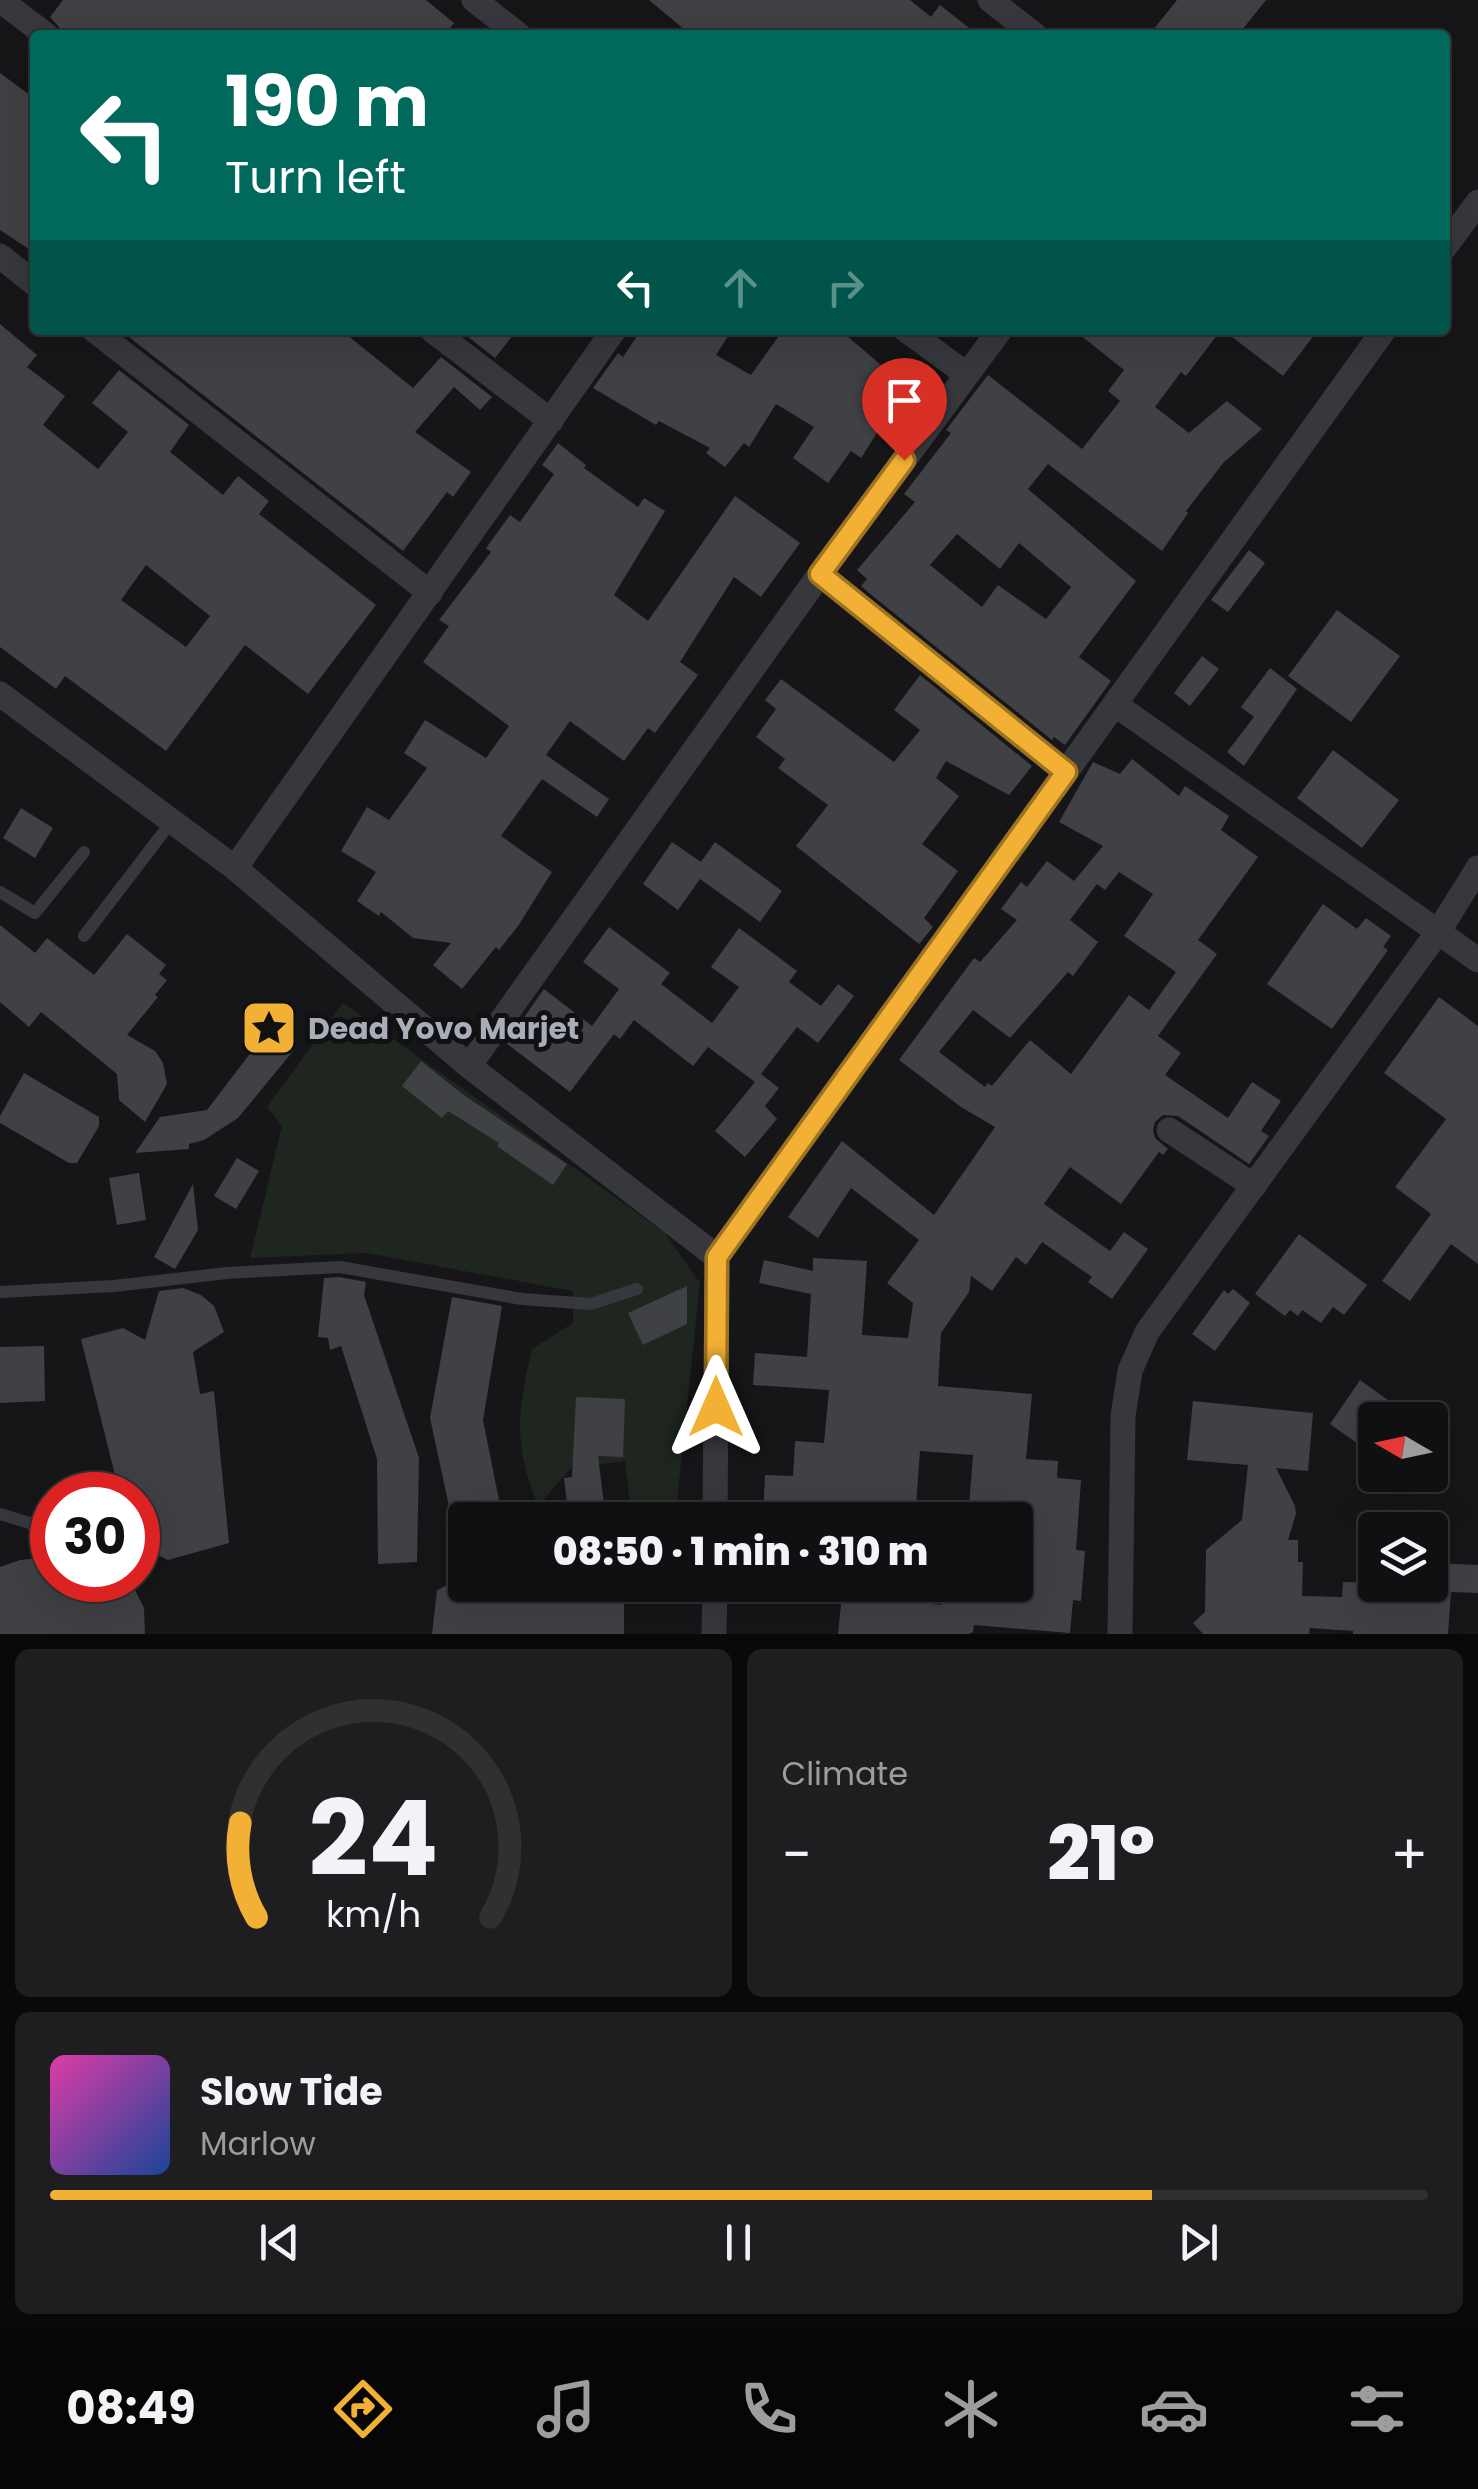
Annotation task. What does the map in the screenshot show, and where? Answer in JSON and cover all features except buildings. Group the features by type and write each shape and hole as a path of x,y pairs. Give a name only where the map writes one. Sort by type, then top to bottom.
{"street":[{"path":"0,0 31,9"},
{"path":"474,0 512,30"},
{"path":"990,0 1029,30"},
{"path":"1450,240 1478,202"},
{"path":"0,256 30,280"},
{"path":"100,335 430,593"},
{"path":"439,335 551,421"},
{"path":"234,868 611,335"},
{"path":"913,335 966,374"},
{"path":"469,1066 820,574 996,335"},
{"path":"715,1502 717,1257 1380,335"},
{"path":"820,574 1066,772"},
{"path":"0,694 234,868 469,1066 717,1257"},
{"path":"1116,705 1478,960"},
{"path":"1120,1634 1123,1416 1130,1371 1147,1332 1438,932 1478,868"},
{"path":"1169,1130 1254,1186"},
{"path":"714,1602 714,1634"}],"lane":[{"path":"84,936 172,821"},
{"path":"0,892 35,913 84,852"},
{"path":"0,1292 114,1286 227,1272 340,1268 522,1298 591,1304 636,1289"},
{"path":"0,1514 30,1523"}],"shaded area":[{"path":"343,1003 665,1233 700,1283 677,1502 630,1502 625,1461 571,1468 541,1502 537,1502 521,1446 523,1392 532,1349 573,1323 573,1291 366,1253 250,1258 282,1126 267,1107"}],"place":[{"name":"Dead Yovo Marjet","path":"269,1028"}],"route":[{"path":"716,1407 717,1257 1066,772 820,574 904,460"}]}
